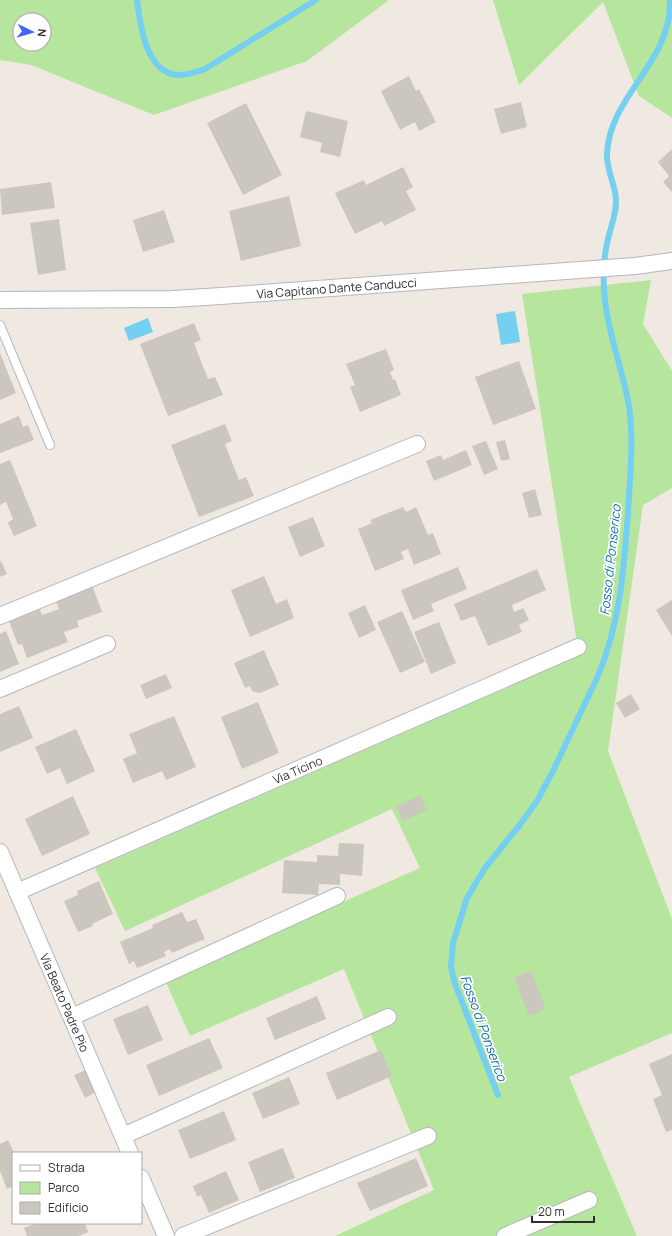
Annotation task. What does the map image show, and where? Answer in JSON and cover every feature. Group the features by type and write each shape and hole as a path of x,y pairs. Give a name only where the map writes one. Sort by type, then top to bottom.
{"street":[{"name":"Via Capitano Dante Canducci","path":"0,300 221,296 635,266 672,261"},
{"path":"0,616 417,444"},
{"path":"0,689 107,644"},
{"name":"Via Ticino","path":"17,892 578,647"},
{"name":"Via Beato Padre Pio","path":"0,852 130,1152"},
{"path":"72,1017 337,896"},
{"path":"123,1136 388,1017"},
{"path":"183,1236 428,1136"},
{"path":"142,1180 166,1236"},
{"path":"505,1236 589,1200"}],"lane":[{"path":"0,325 50,444"}],"green space":[{"path":"0,0 389,0 307,61 154,115 31,65 0,60"},
{"path":"493,0 672,0 672,118 639,96 603,2 519,85"},
{"path":"651,280 643,324 672,371 672,488 643,505 608,751 672,919 672,1033 569,1077 637,1236 335,1236 434,1190 344,969 190,1036 165,980 420,868 392,809 125,931 95,868 579,656 522,294"}],"water":[{"path":"515,311 520,342 501,345 496,314"},
{"path":"148,318 153,332 129,341 124,328"}],"building":[{"path":"409,76 416,91 419,89 436,122 419,131 415,122 400,130 381,91"},
{"path":"521,102 527,127 501,134 494,109"},
{"path":"246,103 282,175 243,195 207,123"},
{"path":"306,111 348,121 340,157 320,152 322,143 300,137"},
{"path":"672,149 672,192 663,182 669,176 658,162"},
{"path":"403,167 413,187 406,191 416,210 384,226 382,221 355,234 335,193 364,180 366,185"},
{"path":"51,182 55,208 2,215 0,189"},
{"path":"289,196 301,246 241,261 229,211"},
{"path":"164,210 175,242 143,252 133,220"},
{"path":"59,219 66,270 38,275 30,223"},
{"path":"194,323 201,340 194,343 208,379 215,377 223,395 168,416 140,344"},
{"path":"386,349 394,370 390,372 393,380 395,379 401,395 360,412 350,387 355,385 346,364"},
{"path":"0,353 16,393 0,400"},
{"path":"519,361 536,409 493,425 475,377"},
{"path":"19,416 23,427 28,425 34,440 0,453 0,424"},
{"path":"225,424 232,441 225,444 239,480 246,477 254,496 199,517 171,445"},
{"path":"505,440 510,459 501,461 496,442"},
{"path":"486,441 498,469 484,475 472,446"},
{"path":"466,450 472,465 434,481 426,461 441,455 443,460"},
{"path":"10,460 37,526 14,536 8,523 13,519 6,502 0,505 0,464"},
{"path":"535,489 542,515 529,518 522,493"},
{"path":"403,507 406,512 416,507 428,535 433,533 441,554 414,565 408,549 401,552 404,559 375,571 358,529 372,523 370,520"},
{"path":"313,517 325,546 300,557 288,527"},
{"path":"1,561 7,574 0,577 0,562"},
{"path":"458,567 467,589 431,604 434,611 413,620 401,590"},
{"path":"537,569 546,590 512,605 514,612 523,608 529,620 519,625 522,632 488,646 475,616 461,621 454,604"},
{"path":"264,576 276,604 287,599 294,618 250,637 231,590"},
{"path":"92,585 102,612 77,621 79,627 64,632 68,642 27,658 22,644 18,645 9,621 40,609 42,615 59,609 55,599"},
{"path":"672,600 672,636 656,610"},
{"path":"365,605 376,630 359,638 348,613"},
{"path":"402,611 425,662 400,673 377,622"},
{"path":"439,622 456,663 431,674 414,632"},
{"path":"6,631 19,664 0,672 0,634"},
{"path":"264,650 279,685 260,693 252,691 250,686 245,688 234,663"},
{"path":"166,674 172,688 146,699 140,685"},
{"path":"631,694 640,709 625,718 616,703"},
{"path":"258,702 279,753 242,769 221,717"},
{"path":"19,706 33,738 0,752 0,714"},
{"path":"174,716 196,767 166,780 162,771 133,783 123,759 137,753 129,734"},
{"path":"76,729 95,771 67,784 60,768 47,774 35,747"},
{"path":"420,795 427,810 403,821 396,807"},
{"path":"73,796 90,834 42,856 25,819"},
{"path":"339,843 364,844 362,876 340,874 340,885 319,884 318,895 282,893 284,860 317,862 317,855 338,856"},
{"path":"99,881 113,914 92,924 93,926 78,932 64,901 78,895 77,891"},
{"path":"182,912 187,922 196,919 205,939 172,953 170,949 164,952 166,956 137,968 134,961 129,964 120,942 153,928 152,925"},
{"path":"531,971 546,1009 529,1016 514,977"},
{"path":"317,996 326,1019 275,1040 266,1018"},
{"path":"148,1005 163,1040 128,1055 113,1019"},
{"path":"209,1038 223,1068 159,1096 146,1065"},
{"path":"381,1050 392,1076 337,1100 326,1073"},
{"path":"672,1054 672,1130 666,1132 653,1099 662,1095 649,1064"},
{"path":"88,1069 98,1091 85,1098 74,1075"},
{"path":"289,1077 300,1104 263,1119 252,1093"},
{"path":"224,1111 236,1140 190,1159 178,1130"},
{"path":"8,1140 14,1152 12,1152 12,1186 7,1189 0,1171 0,1144"},
{"path":"283,1148 295,1178 260,1192 248,1162"},
{"path":"416,1158 428,1186 370,1211 357,1183"},
{"path":"226,1171 239,1200 209,1213 201,1195 197,1197 193,1186"},
{"path":"34,1224 85,1224 88,1232 79,1236 27,1236 24,1228"}],"waterway":[{"name":"Fosso di Ponserico","path":"137,0 143,34 152,57 159,66 167,72 178,75 205,69 316,0"},
{"name":"Fosso di Ponserico","path":"498,1095 455,984 451,967 453,943 467,898 485,868 537,801 553,771 597,678 605,658 616,617 625,555 631,472 631,432 626,391 605,303 604,270 606,251 616,206 616,195 608,166 607,153 611,132 618,113 652,60 661,42 668,22 670,0"}]}
